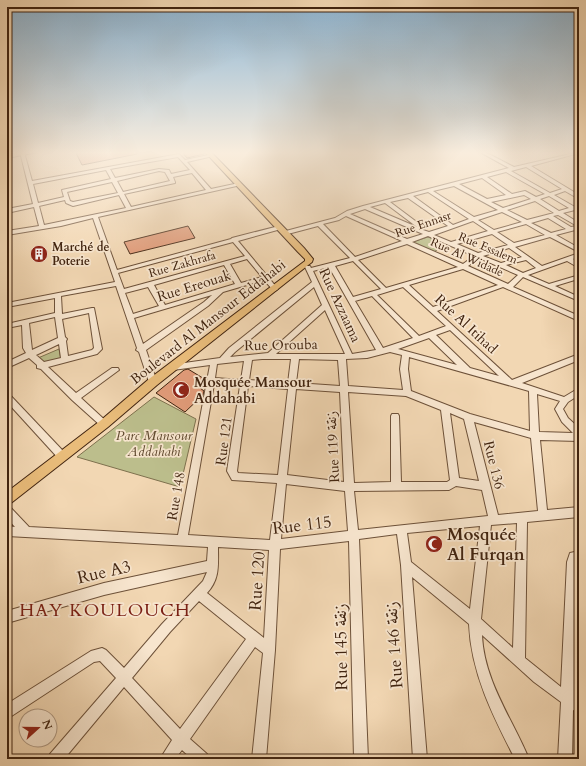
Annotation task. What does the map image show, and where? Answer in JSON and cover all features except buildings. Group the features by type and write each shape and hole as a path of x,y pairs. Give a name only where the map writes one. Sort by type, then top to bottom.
{"main road":[{"name":"Boulevard Al Mansour Eddahabi","path":"8,496 104,424 153,382 274,289 308,267 309,259 243,188"}],"street":[{"path":"32,188 42,227"},
{"path":"76,188 64,191 69,203 73,204 148,188"},
{"path":"118,188 129,208"},
{"path":"7,233 95,216 221,188"},
{"path":"115,272 234,240 319,224 337,219 365,207 441,188"},
{"path":"461,188 579,250"},
{"path":"499,188 511,196"},
{"path":"536,188 577,209"},
{"path":"566,189 579,197"},
{"name":"Rue Ennasr","path":"308,267 332,266 566,189"},
{"path":"486,201 540,190"},
{"path":"430,191 492,232 542,269"},
{"path":"525,193 559,212 579,226"},
{"path":"409,196 451,226"},
{"path":"7,211 67,198"},
{"path":"386,202 428,234"},
{"name":"Rue Essalem","path":"365,207 579,299"},
{"path":"451,244 559,212 577,209"},
{"name":"Rue Al Widade","path":"346,214 579,319"},
{"path":"95,216 119,283 140,350 153,382"},
{"path":"549,216 579,233"},
{"path":"319,224 385,290"},
{"path":"352,300 463,267 479,255 579,226"},
{"path":"234,240 274,289"},
{"path":"569,245 579,243"},
{"path":"432,310 506,286 522,275 579,255"},
{"name":"Rue Zakhrafa","path":"122,292 248,257"},
{"path":"501,265 527,258"},
{"path":"568,259 579,266"},
{"path":"226,263 239,285"},
{"path":"332,266 381,352"},
{"name":"Rue Azzaama","path":"308,267 326,305 346,357"},
{"name":"Rue Ereouak","path":"130,317 264,278"},
{"path":"549,286 576,278"},
{"path":"218,361 316,282"},
{"path":"7,305 119,283"},
{"path":"150,284 162,307"},
{"name":"Rue Al Itihad","path":"404,284 512,383"},
{"path":"140,350 206,304 222,290"},
{"path":"373,294 418,338"},
{"path":"58,295 65,360"},
{"path":"270,356 274,350 326,305"},
{"path":"7,326 25,321 92,310 97,350 40,366"},
{"path":"25,321 27,348 30,354 40,366 104,424"},
{"name":"Rue Orouba","path":"173,367 270,356 346,357 381,352 451,327"},
{"path":"430,334 467,371"},
{"path":"7,365 62,340"},
{"path":"390,349 533,389 565,400"},
{"path":"406,354 404,369 407,393"},
{"name":"Rue 120","path":"259,759 269,650 275,545 295,357"},
{"name":"Rue 119 زنقة","path":"346,357 344,389 353,535"},
{"path":"512,383 579,357"},
{"name":"Rue 121","path":"248,358 246,382 232,471 233,476 237,478 282,479"},
{"name":"Rue 148","path":"182,540 211,381 218,361"},
{"path":"75,398 115,370"},
{"path":"211,381 407,393 468,416 535,436 579,437"},
{"path":"533,389 535,436 543,516"},
{"path":"579,391 565,400 560,405 559,411 579,434"},
{"path":"7,397 62,456"},
{"path":"445,408 455,482"},
{"path":"395,416 396,487"},
{"name":"Rue 136","path":"468,416 485,486 490,521"},
{"path":"282,479 349,487 449,486 455,482 485,486"},
{"path":"7,511 27,532"},
{"name":"Rue 115","path":"7,531 275,545 401,529 579,512"},
{"path":"519,661 522,518"},
{"path":"490,521 475,622 478,648 485,679 522,759"},
{"name":"Rue 146 زنقة","path":"401,529 406,565 420,759"},
{"name":"Rue 145 زنقة","path":"353,535 356,573 361,759"},
{"path":"55,759 123,678 210,581 213,542"},
{"path":"565,759 573,702 572,562 574,557 579,556"},
{"path":"406,565 475,622 519,661 573,702"},
{"name":"Rue A3","path":"7,617 104,589 211,566"},
{"path":"198,593 269,650"},
{"path":"168,759 254,638"},
{"path":"7,712 100,654 104,654 123,678 181,740 202,759"}],"green space":[{"path":"428,237 445,244 434,252 412,242"},
{"path":"59,349 61,360 44,364 38,358"},
{"name":"Parc Mansour Addahabi","path":"154,397 196,419 180,487 77,457"}],"place":[{"name":"Marché de Poterie","path":"39,254"},
{"name":"Mosquée Mansour Addahabi","path":"181,390"},
{"name":"Mosquée Al Furqan","path":"434,544"}],"district":[{"name":"HAY KOULOUCH","path":"105,610"}]}
